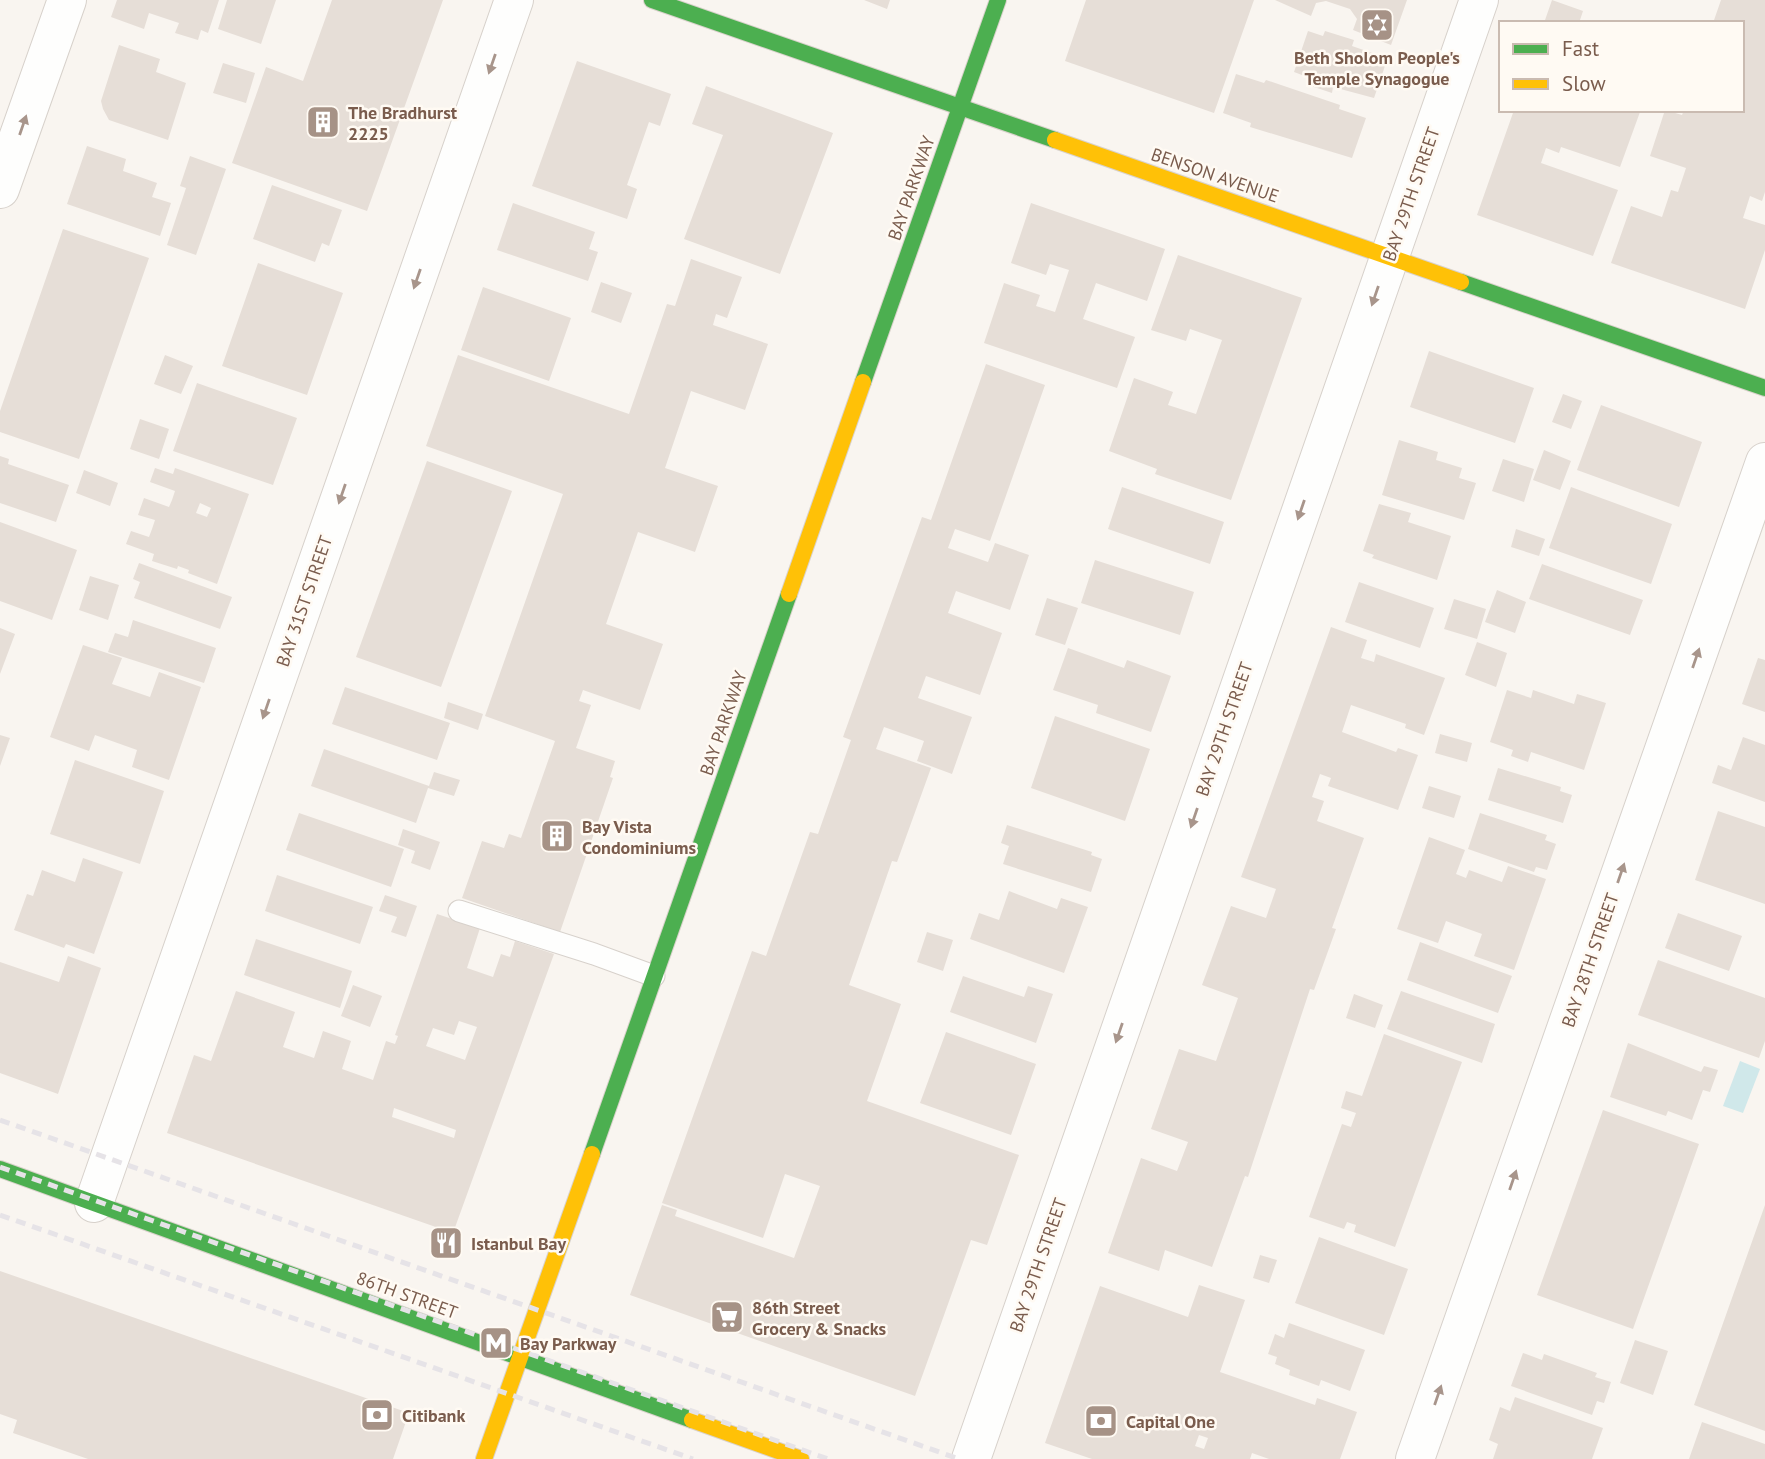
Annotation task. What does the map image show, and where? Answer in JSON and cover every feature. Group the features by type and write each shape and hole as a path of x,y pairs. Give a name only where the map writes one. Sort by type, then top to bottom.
{"main road":[{"name":"BENSON AVENUE","path":"653,0 1765,388"},
{"name":"BAY PARKWAY","path":"484,1459 998,0"},
{"name":"86TH STREET","path":"0,1169 801,1459"}],"street":[{"path":"0,190 66,0"},
{"name":"BAY 31ST STREET","path":"94,1203 514,0"},
{"name":"BAY 29TH STREET","path":"971,1459 1479,0"},
{"name":"BAY 28TH STREET","path":"1415,1459 1765,462"}],"lane":[{"path":"459,911 654,976"}],"water":[{"path":"1740,1061 1760,1069 1743,1113 1723,1106"}],"building":[{"path":"117,0 219,0 208,33 201,30 198,40 175,33 179,23 149,13 144,29 111,17"},
{"path":"227,0 276,0 261,44 218,29"},
{"name":"The Bradhurst 2225","path":"332,0 443,0 367,211 232,163 266,67 303,81"},
{"path":"864,0 890,0 887,9"},
{"path":"1086,0 1254,0 1214,113 1065,61"},
{"name":"Beth Sholom People's Temple Synagogue","path":"1275,0 1407,0 1391,45 1353,30 1357,19 1350,9 1326,1 1316,3 1311,16"},
{"path":"1552,0 1583,11 1580,21 1545,21"},
{"path":"1721,0 1765,0 1765,192 1762,201 1750,196 1743,218 1765,225 1765,250 1745,309 1611,263 1631,206 1662,217 1671,190 1678,192 1686,168 1650,156 1664,112 1682,115 1683,112 1744,112 1744,21 1714,21"},
{"path":"1308,31 1323,36 1325,31 1354,40 1352,46 1378,55 1376,59 1386,63 1374,98 1333,87 1332,93 1308,85 1310,78 1294,72"},
{"path":"119,45 160,59 156,72 186,83 168,140 109,120 103,109 101,101"},
{"path":"577,61 671,94 660,126 649,122 627,185 637,189 627,219 532,186"},
{"path":"223,63 255,73 246,103 213,93"},
{"path":"1236,74 1264,83 1266,80 1340,105 1339,109 1366,118 1352,158 1250,127 1251,123 1223,113"},
{"path":"706,86 833,133 780,274 684,239 723,135 692,124"},
{"path":"1513,112 1640,112 1620,167 1561,147 1559,153 1546,148 1541,163 1618,190 1593,256 1477,215"},
{"path":"87,146 126,159 123,171 157,183 152,197 171,203 160,236 67,204"},
{"path":"190,156 226,169 196,255 167,245 186,188 180,186"},
{"path":"272,185 342,210 329,246 322,243 315,262 253,239"},
{"path":"513,203 595,232 589,249 598,252 588,281 497,250"},
{"path":"1031,203 1165,249 1147,301 1096,283 1083,319 1135,337 1117,388 984,343 1004,283 1040,295 1036,306 1055,312 1069,270 1050,264 1046,275 1011,263"},
{"path":"63,229 149,258 79,459 0,432 0,411"},
{"path":"1178,255 1302,298 1231,500 1155,474 1157,469 1109,451 1134,378 1173,392 1168,405 1196,414 1222,340 1190,329 1186,341 1151,330"},
{"path":"691,259 742,277 727,318 716,314 713,325 768,344 745,410 691,391 665,468 718,486 695,552 638,532 606,624 663,644 640,710 583,690 579,701 591,705 576,748 615,761 610,777 613,778 560,932 462,898 482,841 504,848 509,834 521,838 555,741 485,716 563,494 426,446 458,355 629,414 667,304 675,306"},
{"path":"258,263 343,293 307,395 222,366"},
{"path":"601,282 632,293 621,323 591,312"},
{"path":"483,287 571,318 549,381 461,350"},
{"path":"1429,351 1534,388 1515,443 1410,407"},
{"path":"165,355 193,366 181,394 154,384"},
{"path":"986,364 1045,385 990,541 955,529 948,548 988,562 995,543 1029,555 1010,610 956,591 948,613 1002,633 980,695 926,676 918,698 972,717 952,774 917,761 924,741 884,727 876,749 931,768 897,862 892,861 849,985 901,1004 867,1101 1019,1155 987,1245 971,1240 915,1396 630,1295 662,1205 677,1210 675,1216 794,1258 820,1186 785,1174 763,1238 662,1203 752,951 766,956 810,832 818,834 851,740 843,737 922,517 931,520"},
{"path":"197,383 297,418 273,485 173,451"},
{"path":"1563,394 1582,401 1571,429 1552,422"},
{"path":"1601,405 1702,442 1679,507 1577,470"},
{"path":"140,419 169,429 159,459 130,449"},
{"path":"1399,440 1438,452 1436,460 1462,468 1459,478 1476,483 1464,520 1382,495"},
{"path":"1544,450 1571,461 1560,490 1533,480"},
{"path":"0,456 9,459 8,464 69,485 56,522 0,503"},
{"path":"1503,459 1534,469 1524,502 1492,491"},
{"path":"427,461 512,491 441,687 356,657"},
{"path":"155,468 173,474 175,468 249,494 217,584 188,573 189,570 178,566 177,569 152,561 154,554 126,544 131,531 149,537 155,520 138,515 144,498 169,507 172,500 175,491 150,482","holes":["200,503 211,508 207,517 196,513"]},
{"path":"84,470 118,483 110,506 76,493"},
{"path":"1122,487 1224,522 1210,564 1108,529"},
{"path":"1571,487 1672,524 1651,584 1549,548"},
{"path":"1379,504 1411,513 1408,522 1451,536 1437,580 1372,558 1374,555 1363,551"},
{"path":"0,522 77,550 52,620 0,601"},
{"path":"1516,529 1545,539 1539,556 1511,547"},
{"path":"1095,560 1194,592 1180,635 1081,603"},
{"path":"139,563 232,597 220,629 134,598 140,582 133,579"},
{"path":"1542,564 1643,600 1630,635 1529,599"},
{"path":"90,576 119,585 108,620 79,610"},
{"path":"1359,582 1434,608 1420,648 1345,622"},
{"path":"1497,590 1526,602 1515,633 1485,622"},
{"path":"1047,598 1078,608 1065,645 1035,635"},
{"path":"1454,599 1486,609 1477,639 1444,629"},
{"path":"133,620 216,648 204,683 108,652 115,633 128,637"},
{"path":"1331,627 1367,640 1361,658 1374,662 1376,654 1445,678 1424,735 1405,728 1406,724 1351,705 1342,732 1396,752 1398,748 1418,755 1398,810 1328,786 1331,778 1320,774 1312,797 1324,801 1317,821 1364,838 1332,928 1336,929 1314,990 1310,989 1248,1177 1245,1176 1212,1267 1165,1250 1159,1271 1108,1253 1141,1158 1177,1171 1188,1142 1151,1129 1179,1049 1216,1061 1238,998 1202,985 1231,906 1266,918 1276,889 1241,877"},
{"path":"0,628 15,634 0,674"},
{"path":"1477,642 1507,653 1496,687 1465,675"},
{"path":"83,645 122,658 112,684 150,697 159,672 201,687 169,780 132,767 137,750 95,735 89,751 50,737"},
{"path":"1068,648 1124,668 1127,660 1171,676 1151,732 1096,713 1098,705 1053,690"},
{"path":"1758,658 1765,660 1765,712 1742,704"},
{"path":"345,687 450,723 437,760 332,724"},
{"path":"1507,690 1531,698 1533,690 1574,704 1577,694 1606,703 1584,770 1531,752 1528,762 1511,756 1513,750 1490,742"},
{"path":"448,702 483,714 478,730 444,718"},
{"path":"1055,716 1150,749 1125,821 1031,788"},
{"path":"1440,734 1472,743 1467,762 1435,753"},
{"path":"0,735 10,738 0,766"},
{"path":"1743,737 1765,745 1765,802 1712,783 1718,765 1731,770"},
{"path":"324,749 429,786 434,772 460,780 454,796 428,788 416,823 311,786"},
{"path":"75,760 164,791 140,864 50,834"},
{"path":"1498,768 1561,787 1560,791 1572,795 1563,823 1488,800"},
{"path":"1429,786 1461,796 1454,818 1422,808"},
{"path":"1718,811 1765,827 1765,904 1695,880"},
{"path":"299,813 404,849 391,887 286,850"},
{"path":"1480,813 1547,835 1545,840 1556,844 1547,870 1536,867 1534,872 1468,849"},
{"path":"1007,825 1092,852 1091,855 1102,859 1091,892 1003,864 1009,846 1001,843"},
{"path":"403,829 440,842 430,870 411,863 415,851 398,845"},
{"path":"1429,837 1465,850 1456,874 1466,878 1469,870 1502,882 1508,866 1546,879 1514,970 1474,956 1482,934 1446,921 1438,943 1397,929"},
{"path":"83,858 123,872 94,954 66,944 64,948 14,930 27,894 33,896 42,870 75,882"},
{"path":"277,875 373,907 360,944 265,911"},
{"path":"1009,891 1057,909 1061,898 1088,907 1064,973 970,939 979,913 999,920"},
{"path":"385,895 417,906 406,937 391,932 397,917 379,911"},
{"path":"1678,913 1742,936 1729,971 1665,948"},
{"path":"437,914 480,928 467,968 493,977 501,954 510,957 515,941 554,954 453,1233 167,1133 194,1055 211,1061 236,991 295,1012 283,1047 314,1058 323,1031 351,1041 342,1069 373,1080 386,1041 395,1044 398,1036 395,1035","holes":["459,1021 477,1027 465,1060 426,1046 433,1028 454,1035","394,1108 456,1130 454,1138 392,1117"]},
{"path":"927,932 953,940 943,971 917,962"},
{"path":"256,939 352,971 340,1008 244,975"},
{"path":"1420,942 1512,976 1498,1013 1407,980"},
{"path":"68,956 101,968 58,1094 0,1073 0,962 59,982"},
{"path":"1658,960 1765,998 1765,1041 1759,1058 1638,1015"},
{"path":"963,976 1024,997 1028,986 1053,994 1036,1043 950,1012"},
{"path":"353,985 382,996 370,1027 341,1016"},
{"path":"1401,991 1495,1024 1482,1063 1387,1029"},
{"path":"1354,994 1383,1005 1375,1028 1346,1018"},
{"path":"946,1032 1036,1064 1011,1135 920,1103"},
{"path":"1384,1034 1462,1062 1395,1247 1354,1232 1356,1225 1347,1222 1344,1229 1309,1217 1342,1124 1351,1127 1356,1113 1341,1108 1346,1091 1362,1096"},
{"path":"1628,1043 1701,1072 1704,1066 1718,1070 1710,1092 1703,1090 1692,1120 1668,1111 1666,1116 1610,1097"},
{"path":"1603,1110 1699,1144 1633,1329 1537,1295"},
{"path":"1765,1205 1765,1431 1694,1405"},
{"path":"1319,1237 1408,1269 1384,1335 1295,1303"},
{"path":"1260,1255 1277,1260 1269,1283 1253,1278"},
{"path":"0,1271 409,1413 393,1459 88,1459 13,1433 17,1420 0,1414"},
{"path":"1199,1285 1245,1300 1220,1372 1315,1405 1317,1398 1357,1412 1340,1459 1269,1459 1252,1453 1250,1459 1092,1459 1045,1443 1100,1286 1188,1317","holes":["1199,1435 1208,1438 1204,1449 1195,1446"]},
{"path":"1289,1323 1365,1350 1350,1391 1321,1380 1319,1386 1289,1375 1290,1370 1275,1364 1277,1357 1268,1354 1275,1334 1284,1338"},
{"path":"1635,1340 1668,1351 1653,1395 1620,1383"},
{"path":"1523,1353 1542,1360 1544,1354 1597,1373 1595,1377 1611,1382 1604,1403 1597,1401 1592,1415 1511,1386"},
{"path":"1515,1397 1603,1428 1592,1459 1493,1459 1498,1444 1489,1440 1500,1407 1510,1411"},
{"path":"1702,1422 1765,1444 1765,1459 1689,1459"}],"railway":[{"path":"0,1120 959,1459"},
{"path":"0,1167 828,1459"},
{"path":"0,1215 693,1459"}],"traffic: fast":[{"path":"652,0 1055,140"},
{"path":"863,382 998,0"},
{"path":"1461,282 1765,388"},
{"path":"592,1154 789,594"},
{"path":"0,1169 692,1420"}],"traffic: slow":[{"path":"1055,140 1461,282"},
{"path":"789,594 863,382"},
{"path":"484,1459 592,1154"},
{"path":"692,1420 801,1459"}],"place":[{"name":"Beth Sholom People's Temple Synagogue","path":"1377,25"},
{"name":"The Bradhurst 2225","path":"323,122"},
{"name":"Bay Vista Condominiums","path":"557,836"},
{"name":"Istanbul Bay","path":"446,1243"},
{"name":"86th Street Grocery & Snacks","path":"727,1317"},
{"name":"Bay Parkway","path":"496,1343"},
{"name":"Citibank","path":"377,1415"},
{"name":"Capital One","path":"1101,1421"}]}
